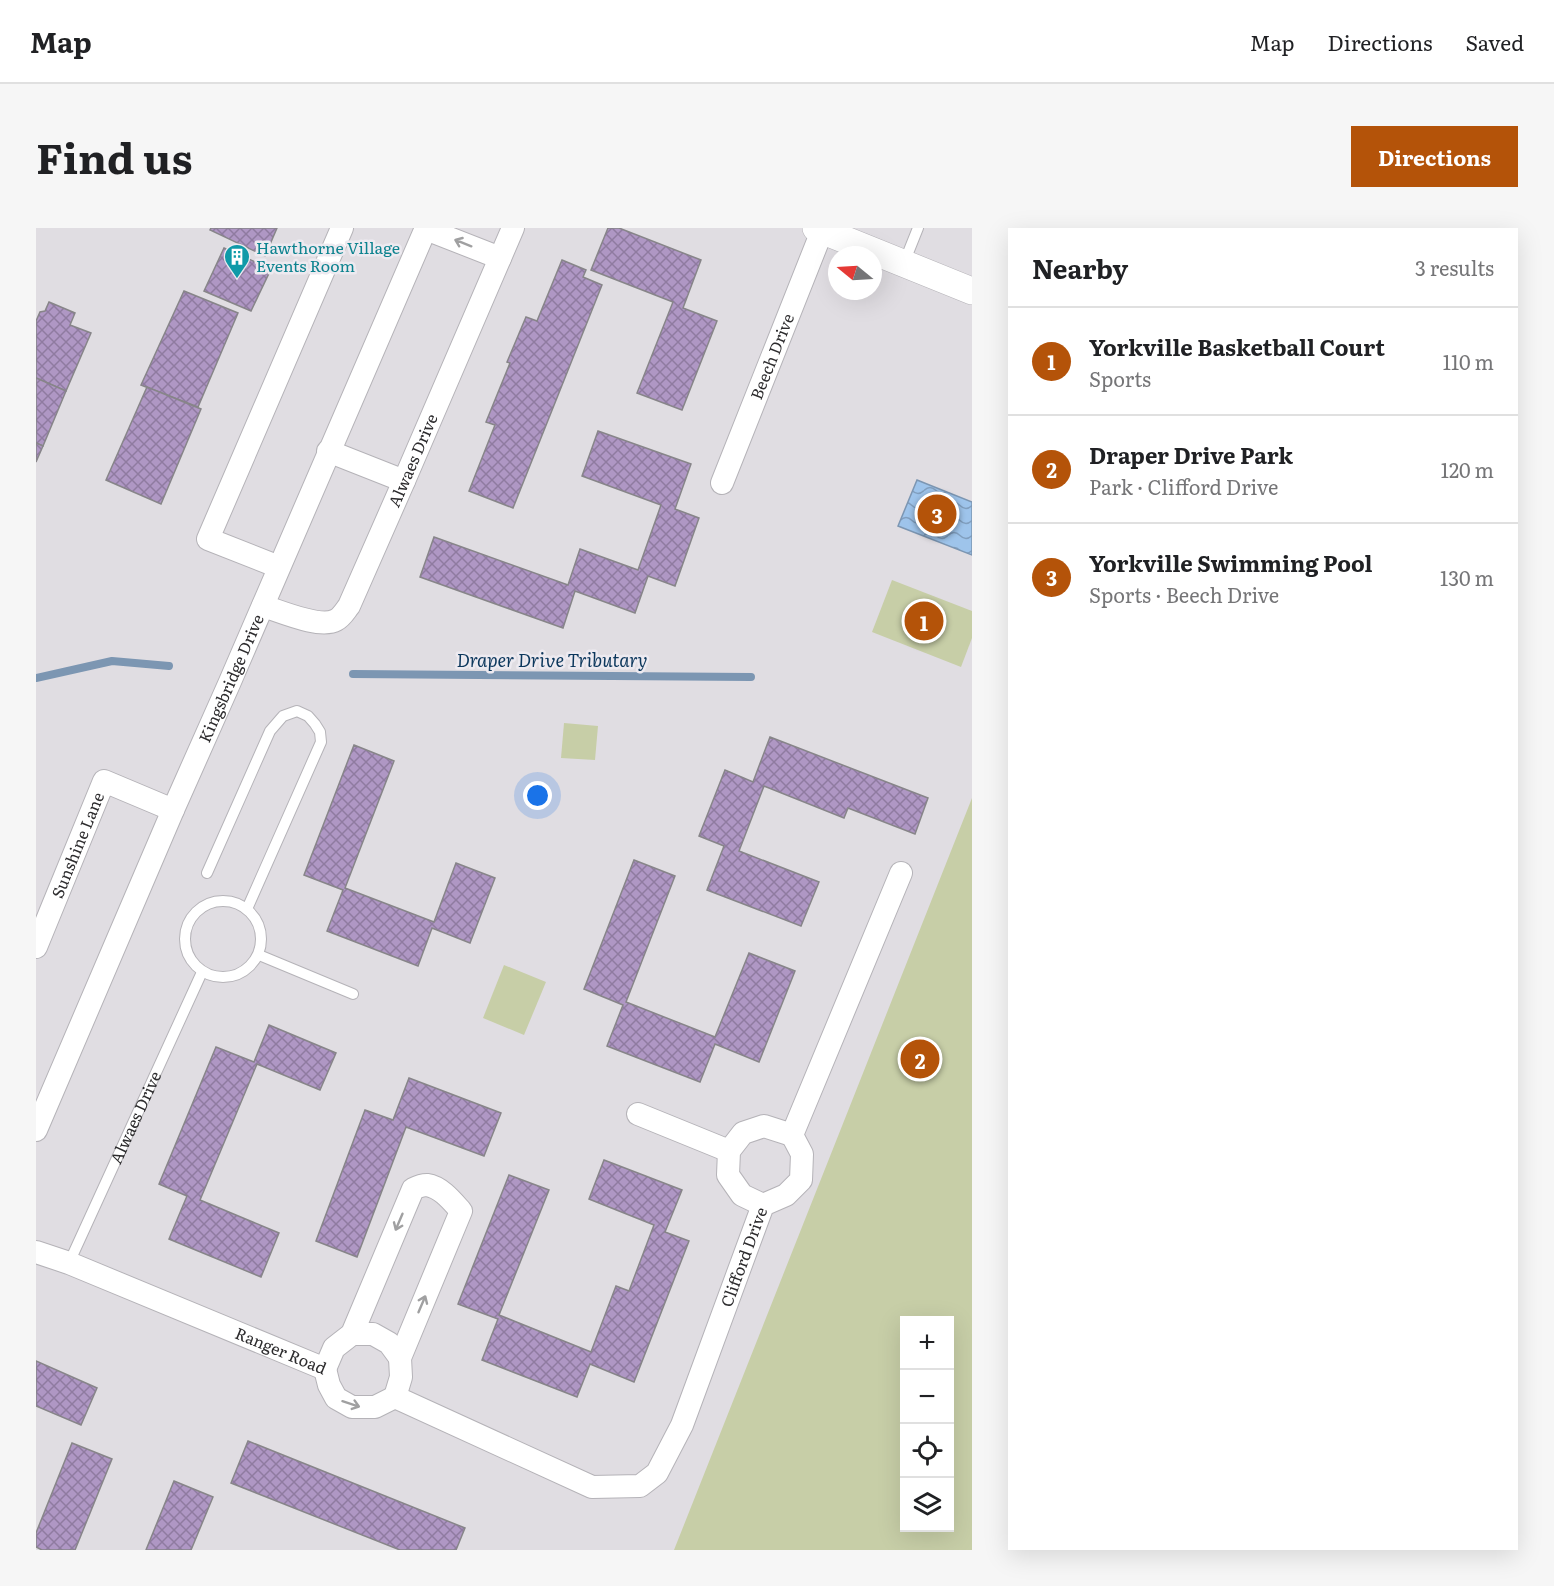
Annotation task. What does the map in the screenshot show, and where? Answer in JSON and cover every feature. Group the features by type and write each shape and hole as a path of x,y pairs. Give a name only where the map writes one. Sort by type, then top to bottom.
{"street":[{"path":"279,567 208,539 342,228"},
{"path":"426,228 500,258"},
{"name":"Kingsbridge Drive","path":"36,1130 426,228"},
{"name":"Alwaes Drive","path":"263,606 326,623 335,621 344,614 513,228"},
{"path":"819,229 972,291"},
{"name":"Beech Drive","path":"722,483 819,229"},
{"path":"328,451 404,481"},
{"name":"Sunshine Lane","path":"36,947 104,781 173,810"},
{"path":"763,1205 742,1195 728,1175 729,1151 743,1133 765,1126 792,1135 901,873"},
{"path":"638,1114 729,1151"},
{"name":"Clifford Drive","path":"395,1397 592,1487 640,1486 657,1473 682,1425 763,1205 786,1196 801,1180 801,1154 792,1135"},
{"path":"325,1369 334,1348 352,1334 413,1189 425,1185 438,1189 461,1211 400,1358 401,1377 395,1397"},
{"name":"Ranger Road","path":"36,1252 69,1263 325,1369 329,1385 336,1398 352,1407 375,1407 395,1397"},
{"path":"352,1334 373,1334 389,1343 400,1358"}],"lane":[{"path":"904,264 918,228"},
{"path":"207,873 270,731 283,716 297,711 308,716 320,732 321,742 247,909"},
{"path":"224,900 239,904 251,912 259,925 262,940 259,955 250,967 238,975 223,978 208,975 195,966 187,954 185,939 188,924 196,912 209,903 224,900"},
{"path":"259,955 353,994"},
{"name":"Alwaes Drive","path":"69,1263 202,972"}],"green space":[{"path":"892,580 972,611 972,638 961,667 872,632"},
{"path":"564,723 598,726 595,760 561,758"},
{"path":"972,798 972,1550 674,1550"},
{"path":"504,965 546,982 524,1035 483,1018"}],"water":[{"path":"917,480 972,502 972,555 898,526"}],"building":[{"path":"211,228 277,228 265,256 210,230"},
{"path":"608,228 619,228 701,260 683,308 717,321 682,410 637,393 673,302 591,270"},
{"name":"Hawthorne Village Events Room","path":"224,248 271,269 251,311 204,291"},
{"path":"562,260 586,270 583,277 602,285 513,508 469,491 495,425 486,422 510,363 507,362 526,317 537,321"},
{"path":"184,291 238,313 198,407 141,385"},
{"path":"49,302 75,313 70,325 91,333 66,391 36,378 36,321"},
{"path":"36,378 66,391 43,446 36,443"},
{"path":"147,387 201,409 161,504 106,480"},
{"path":"598,431 691,464 675,509 699,518 675,586 648,576 635,613 575,591 563,628 420,577 434,537 568,585 580,549 638,570 661,505 582,476"},
{"path":"36,443 43,446 36,462"},
{"path":"770,737 928,798 915,834 848,808 844,818 764,786 739,851 819,882 801,926 707,890 724,846 699,836 725,770 753,782"},
{"path":"354,745 394,761 345,888 434,922 456,863 495,878 470,943 432,928 418,966 327,931 343,890 304,875"},
{"path":"634,860 675,876 626,1002 715,1037 749,953 795,971 759,1062 715,1044 700,1082 607,1046 623,1005 584,989"},
{"path":"269,1025 336,1053 320,1090 257,1064 200,1200 279,1233 261,1277 169,1239 187,1196 159,1184 216,1047 254,1062"},
{"path":"409,1078 501,1113 484,1156 406,1127 357,1257 316,1241 365,1110 393,1120"},
{"path":"604,1160 682,1190 665,1232 689,1241 634,1382 590,1364 577,1397 482,1360 498,1319 458,1304 509,1175 549,1190 499,1315 591,1352 616,1286 629,1291 654,1225 589,1199"},
{"path":"36,1361 97,1388 81,1425 36,1406"},
{"path":"248,1441 465,1528 456,1550 400,1550 231,1483"},
{"path":"72,1443 112,1459 75,1550 42,1550 36,1547 36,1533"},
{"path":"174,1481 213,1497 191,1550 146,1550"}],"waterway":[{"name":"Draper Drive Tributary","path":"36,678 112,661 169,666"},
{"name":"Draper Drive Tributary","path":"353,674 751,677"}],"place":[{"name":"Hawthorne Village Events Room","path":"237,280"},
{"name":"Yorkville Swimming Pool","path":"937,514"},
{"name":"Yorkville Basketball Court","path":"924,621"},
{"name":"Draper Drive Park","path":"920,1059"}]}
